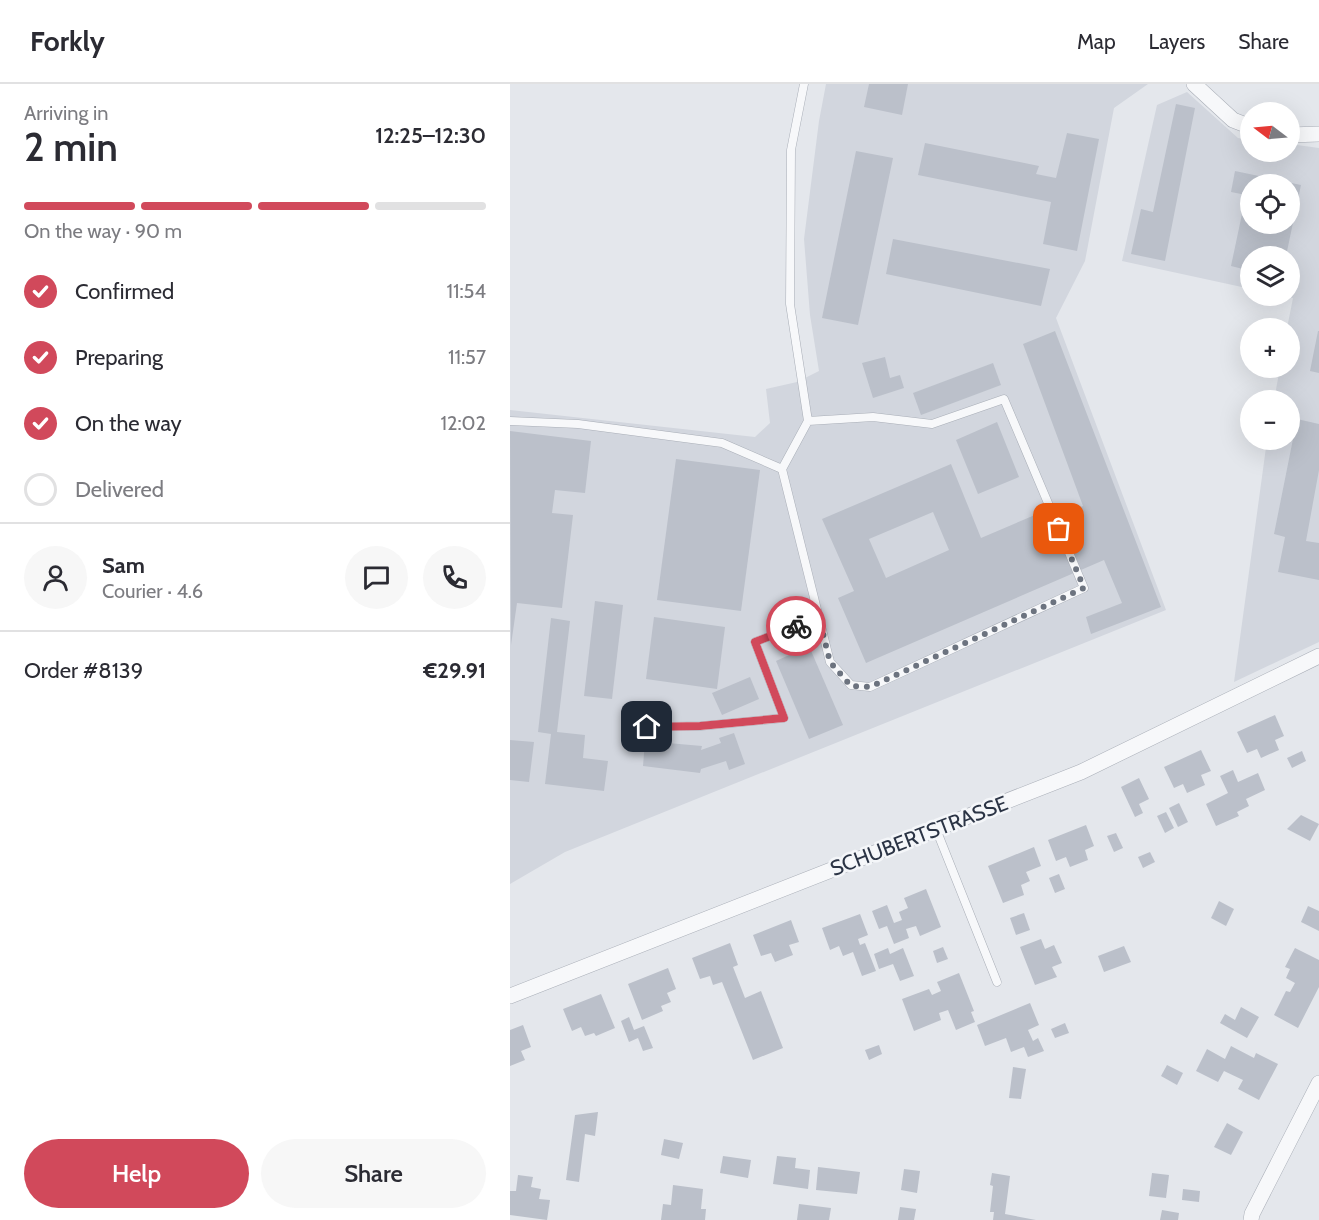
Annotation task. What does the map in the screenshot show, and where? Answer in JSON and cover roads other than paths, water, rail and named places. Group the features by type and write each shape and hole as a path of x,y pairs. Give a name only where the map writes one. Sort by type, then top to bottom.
{"street":[{"path":"1194,84 1233,120 1240,123"},
{"path":"1300,135 1319,134"},
{"name":"SCHUBERTSTRASSE","path":"510,996 1081,772 1319,656"},
{"path":"1251,1220 1319,1083"}],"lane":[{"path":"804,84 791,150 790,304 808,421 782,469 830,662 851,686 870,687 1084,588 1004,399 932,424 873,417 808,421"},
{"path":"510,421 578,424 722,443 782,469"},
{"path":"647,727 700,726 784,718 755,642 819,617"},
{"path":"936,829 997,982"}]}
